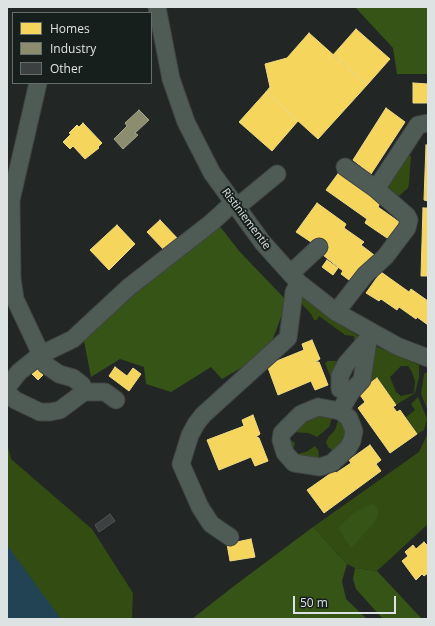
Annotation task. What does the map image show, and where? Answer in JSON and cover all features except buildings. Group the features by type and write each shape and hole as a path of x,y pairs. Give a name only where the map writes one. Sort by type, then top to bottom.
{"street":[{"name":"Ristiniementie","path":"155,14 171,79 186,122 212,173 263,243 295,278 336,312 370,336 428,358"},
{"path":"38,84 11,200 10,221 13,260 12,278 15,299 46,365 59,374 73,378 82,386 84,392"},
{"path":"376,189 418,125 428,123"},
{"path":"336,312 365,275 385,257 407,228 409,223 404,211 345,167"},
{"path":"7,387 19,372 40,355 73,339 129,287 277,174"},
{"path":"230,538 211,524 200,507 181,464 190,435 203,415 288,338 295,278 319,247"},
{"path":"340,389 340,376 346,364 370,336"},
{"path":"340,411 351,392 362,380 370,336"},
{"path":"7,392 15,400 40,412 60,410 84,392 105,392 116,400"}],"green space":[{"path":"355,7 428,7 428,74 397,74 393,48"},
{"path":"406,154 411,156 409,183 408,188 399,196 389,188 390,181"},
{"path":"218,224 240,252 287,301 268,352 222,379 211,367 171,392 146,384 144,367 120,359 91,377 84,341 102,312"},
{"path":"301,294 327,316 360,337 356,341 354,340 354,336 345,335 319,316 317,320 314,320 311,314 297,299"},
{"path":"378,347 419,365 419,378 415,393 396,405 377,378 368,384 375,348","holes":["401,366 408,366 415,381 414,393 401,396 396,392 390,377"]},
{"path":"328,361 341,361 336,391 325,363"},
{"path":"428,371 428,411 421,394 424,374"},
{"path":"418,397 427,419 424,430 417,434 406,417 415,410 411,404"},
{"path":"334,412 329,427 317,437 309,433 290,432 298,420"},
{"path":"340,415 351,428 336,453 328,447 326,442 335,430"},
{"path":"428,433 428,524 377,571 355,568 347,564 313,527 419,452"},
{"path":"291,440 295,443 293,450 297,454 306,452 315,446 318,450 320,461 296,459 285,441"},
{"path":"7,443 11,459 92,529 133,593 132,619 7,619"},
{"path":"372,504 377,507 378,515 373,524 351,548 338,528 352,514"},
{"path":"313,527 347,564 342,581 346,599 367,619 192,619 234,586"},
{"path":"355,568 377,571 422,619 383,619 356,589 353,579"}],"water":[{"path":"7,545 61,619 7,619"}]}
